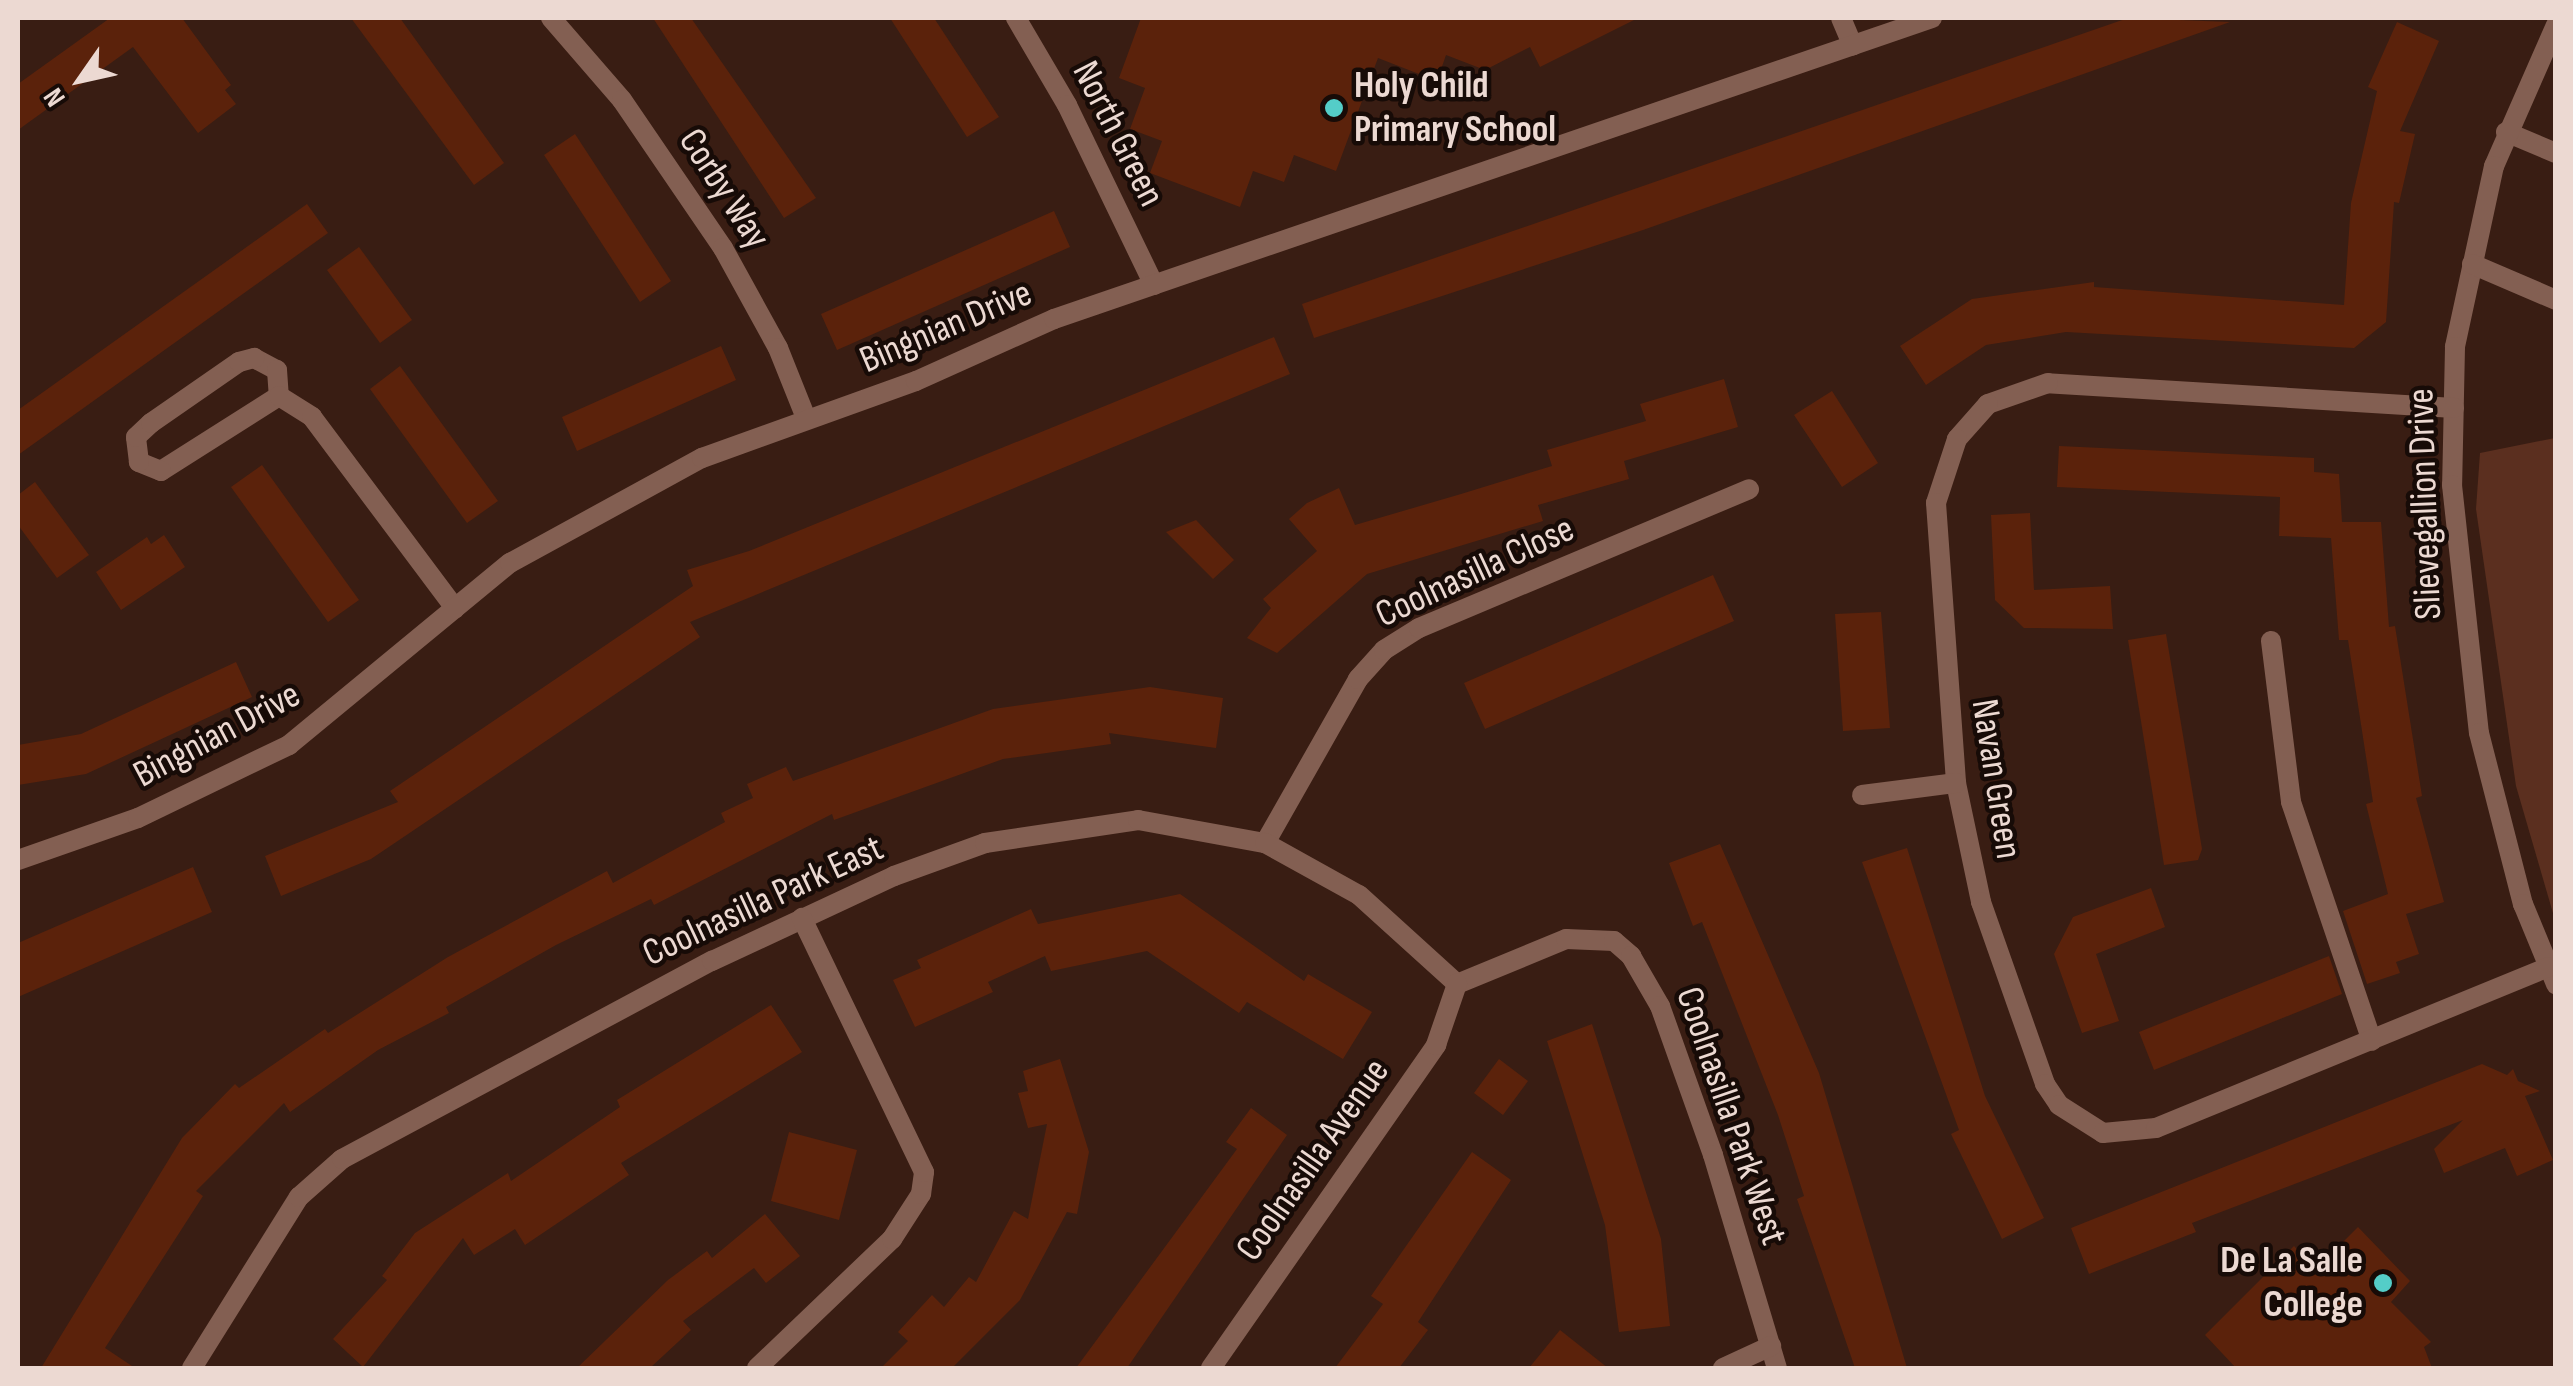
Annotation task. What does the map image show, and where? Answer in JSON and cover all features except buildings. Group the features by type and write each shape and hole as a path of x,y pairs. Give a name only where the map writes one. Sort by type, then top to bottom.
{"street":[{"name":"Corby Way","path":"551,18 622,100 723,248 778,348 806,418"},
{"name":"North Green","path":"1016,18 1067,104 1154,285"},
{"path":"1841,18 1853,46"},
{"name":"Bingnian Drive","path":"18,860 138,818 289,745 510,563 611,502 806,418 916,381 1054,319 1932,18"},
{"name":"Slievegallion Drive","path":"2552,975 2501,832 2479,732 2456,561 2454,408 2455,348 2506,132 2556,24"},
{"path":"2506,132 2556,152"},
{"path":"2472,264 2556,300"},
{"path":"254,358 277,370 278,396 161,471 150,470 135,453 136,437 151,423 238,362 254,358"},
{"name":"Navan Green","path":"2454,408 2048,383 2022,387 1988,404 1957,439 1936,504 1956,783 1981,902 2045,1084 2081,1123 2127,1136 2156,1128 2552,975"},
{"path":"278,396 312,417 455,608"},
{"name":"Coolnasilla Close","path":"1264,843 1358,680 1384,650 1418,628 1749,490"},
{"path":"2272,641 2291,802 2372,1042"},
{"path":"1862,796 1956,783"},
{"name":"Coolnasilla Park East","path":"192,1368 299,1197 342,1160 802,918 940,858 1050,828 1138,820 1264,843 1358,895 1457,984"},
{"name":"Bingnian Drive","path":"18,846 59,843"},
{"path":"757,1368 892,1239 921,1194 924,1172 802,918"},
{"name":"Coolnasilla Park West","path":"1457,984 1566,939 1614,940 1631,956 1660,1006 1706,1136 1777,1368"},
{"name":"Coolnasilla Avenue","path":"1211,1368 1436,1045 1457,984"},
{"path":"1723,1368 1770,1346"}],"shaded area":[{"path":"2556,438 2555,920 2516,786 2476,509 2480,453"}],"place":[{"name":"Holy Child Primary School","path":"1334,108"},
{"name":"De La Salle College","path":"2383,1283"}]}
